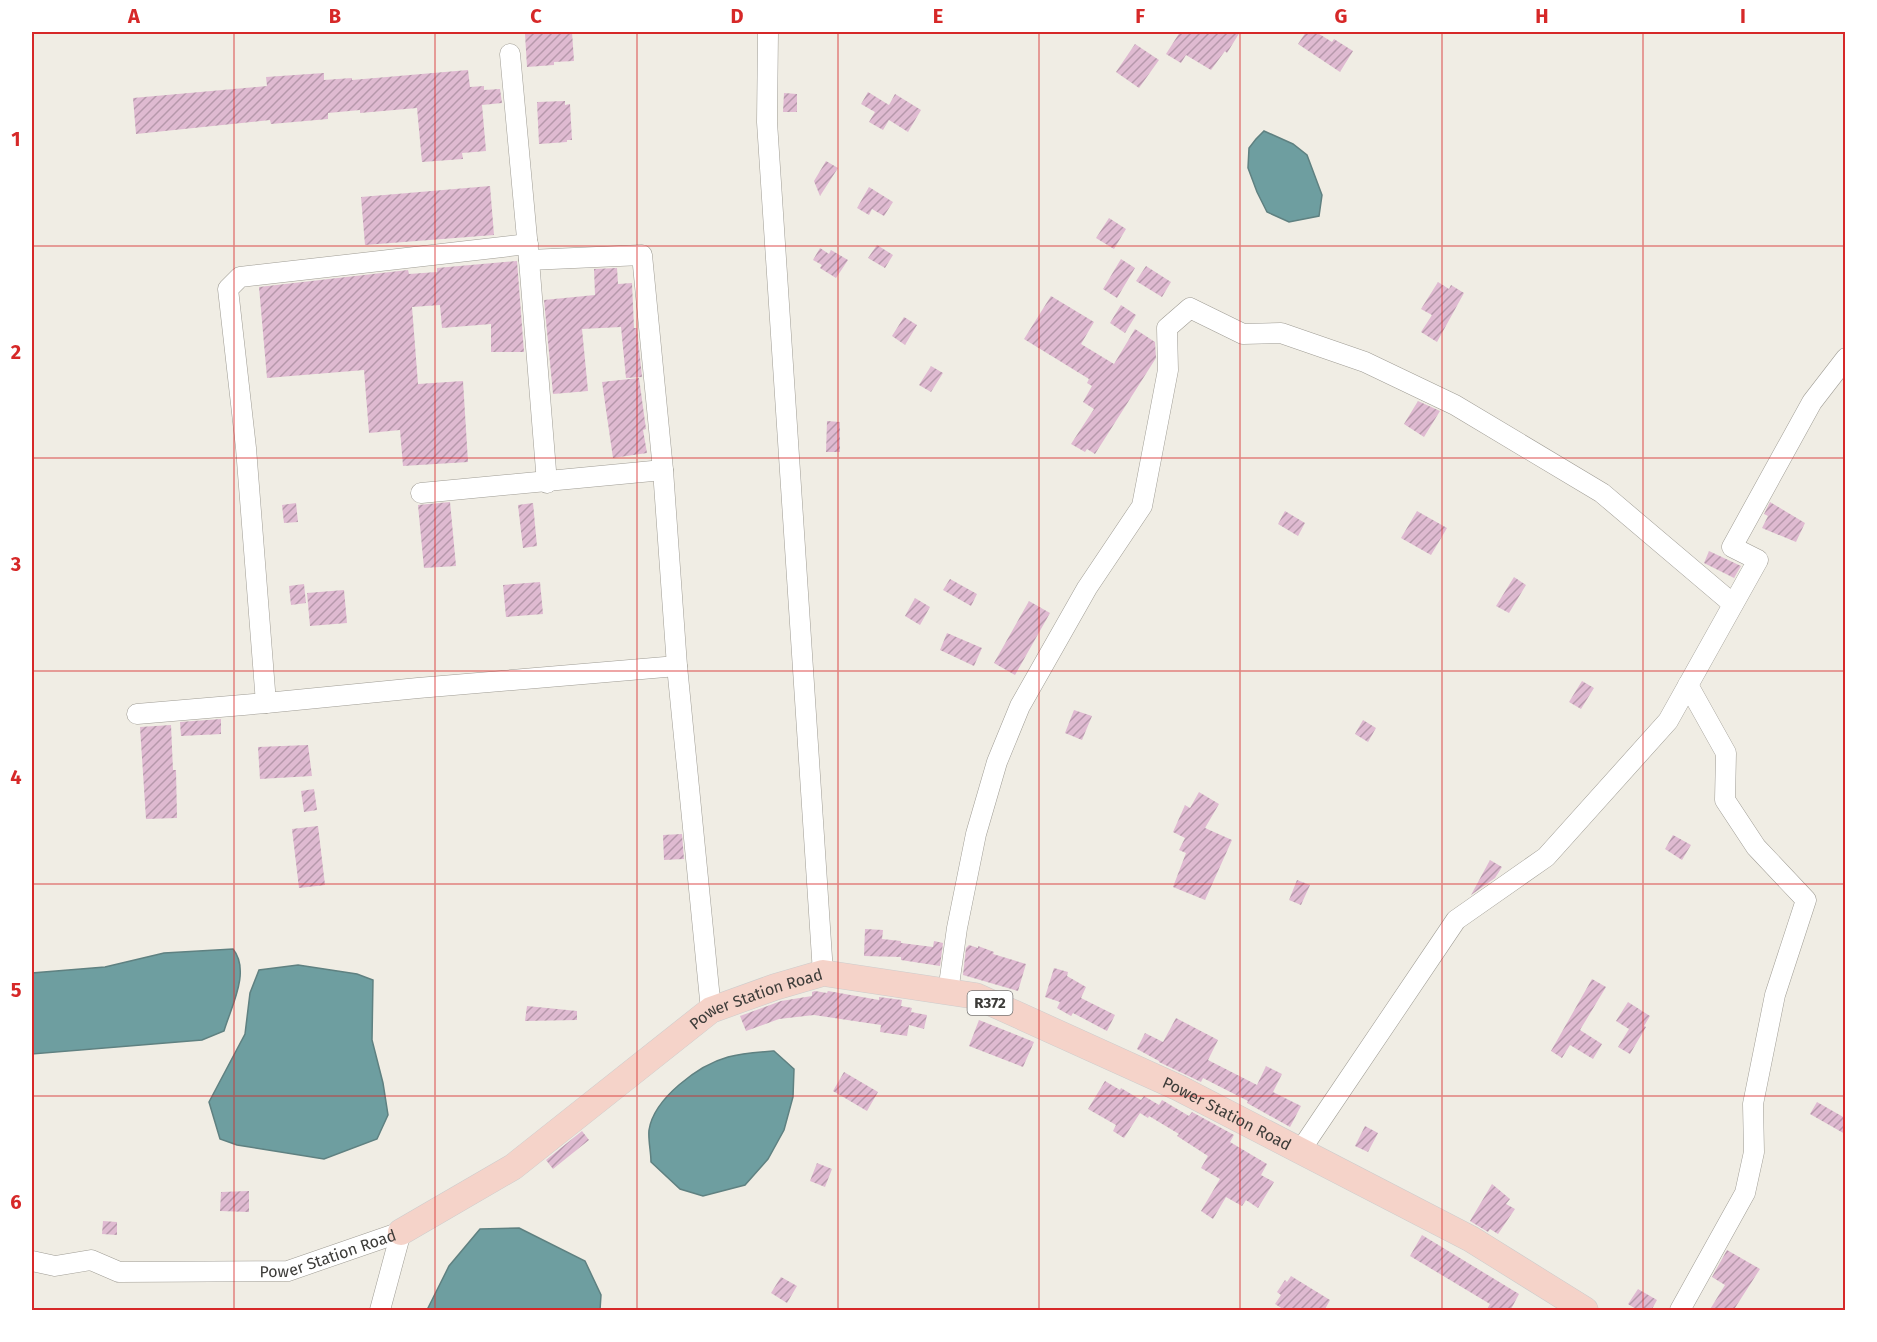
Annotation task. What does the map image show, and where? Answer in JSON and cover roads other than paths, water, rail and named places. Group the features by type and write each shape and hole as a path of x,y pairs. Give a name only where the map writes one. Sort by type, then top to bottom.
{"main road":[{"name":"Power Station Road","path":"400,1232 513,1167 711,1010 774,987 823,973 976,996 1179,1088 1471,1239 1585,1311"}],"street":[{"path":"768,32 768,133 823,973"},
{"path":"510,54 547,483"},
{"path":"266,703 246,448 228,289 240,277 528,252 642,255 663,470 677,666 711,1010"},
{"path":"948,992 957,928 976,834 997,762 1020,706 1087,588 1142,506 1168,370 1167,328 1190,308 1243,334 1281,333 1365,362 1455,405 1602,493 1733,604"},
{"path":"1300,1151 1456,920 1546,857 1668,721 1758,560 1732,548 1812,402 1845,358"},
{"path":"421,494 663,470"},
{"path":"137,714 677,666"},
{"path":"1680,1311 1745,1192 1754,1152 1753,1104 1775,995 1806,900 1756,847 1725,800 1726,753 1688,685"},
{"path":"380,1311 400,1232"},
{"name":"Power Station Road","path":"32,1261 55,1266 91,1260 119,1272 288,1271 400,1232"}],"water":[{"path":"1264,131 1293,144 1307,155 1322,195 1319,216 1289,222 1267,212 1248,168 1249,148"},
{"path":"233,949 238,958 240,978 224,1031 202,1040 32,1054 32,973 105,967 164,953"},
{"path":"298,965 357,974 373,980 372,1040 388,1115 377,1139 324,1159 237,1145 220,1139 209,1102 245,1034 250,993 259,970"},
{"path":"774,1051 794,1069 793,1097 784,1130 768,1159 745,1185 703,1196 680,1189 651,1162 649,1130 659,1106 692,1075 716,1061 739,1055"},
{"path":"519,1228 585,1261 601,1295 600,1310 427,1310 449,1266 480,1229"}]}
